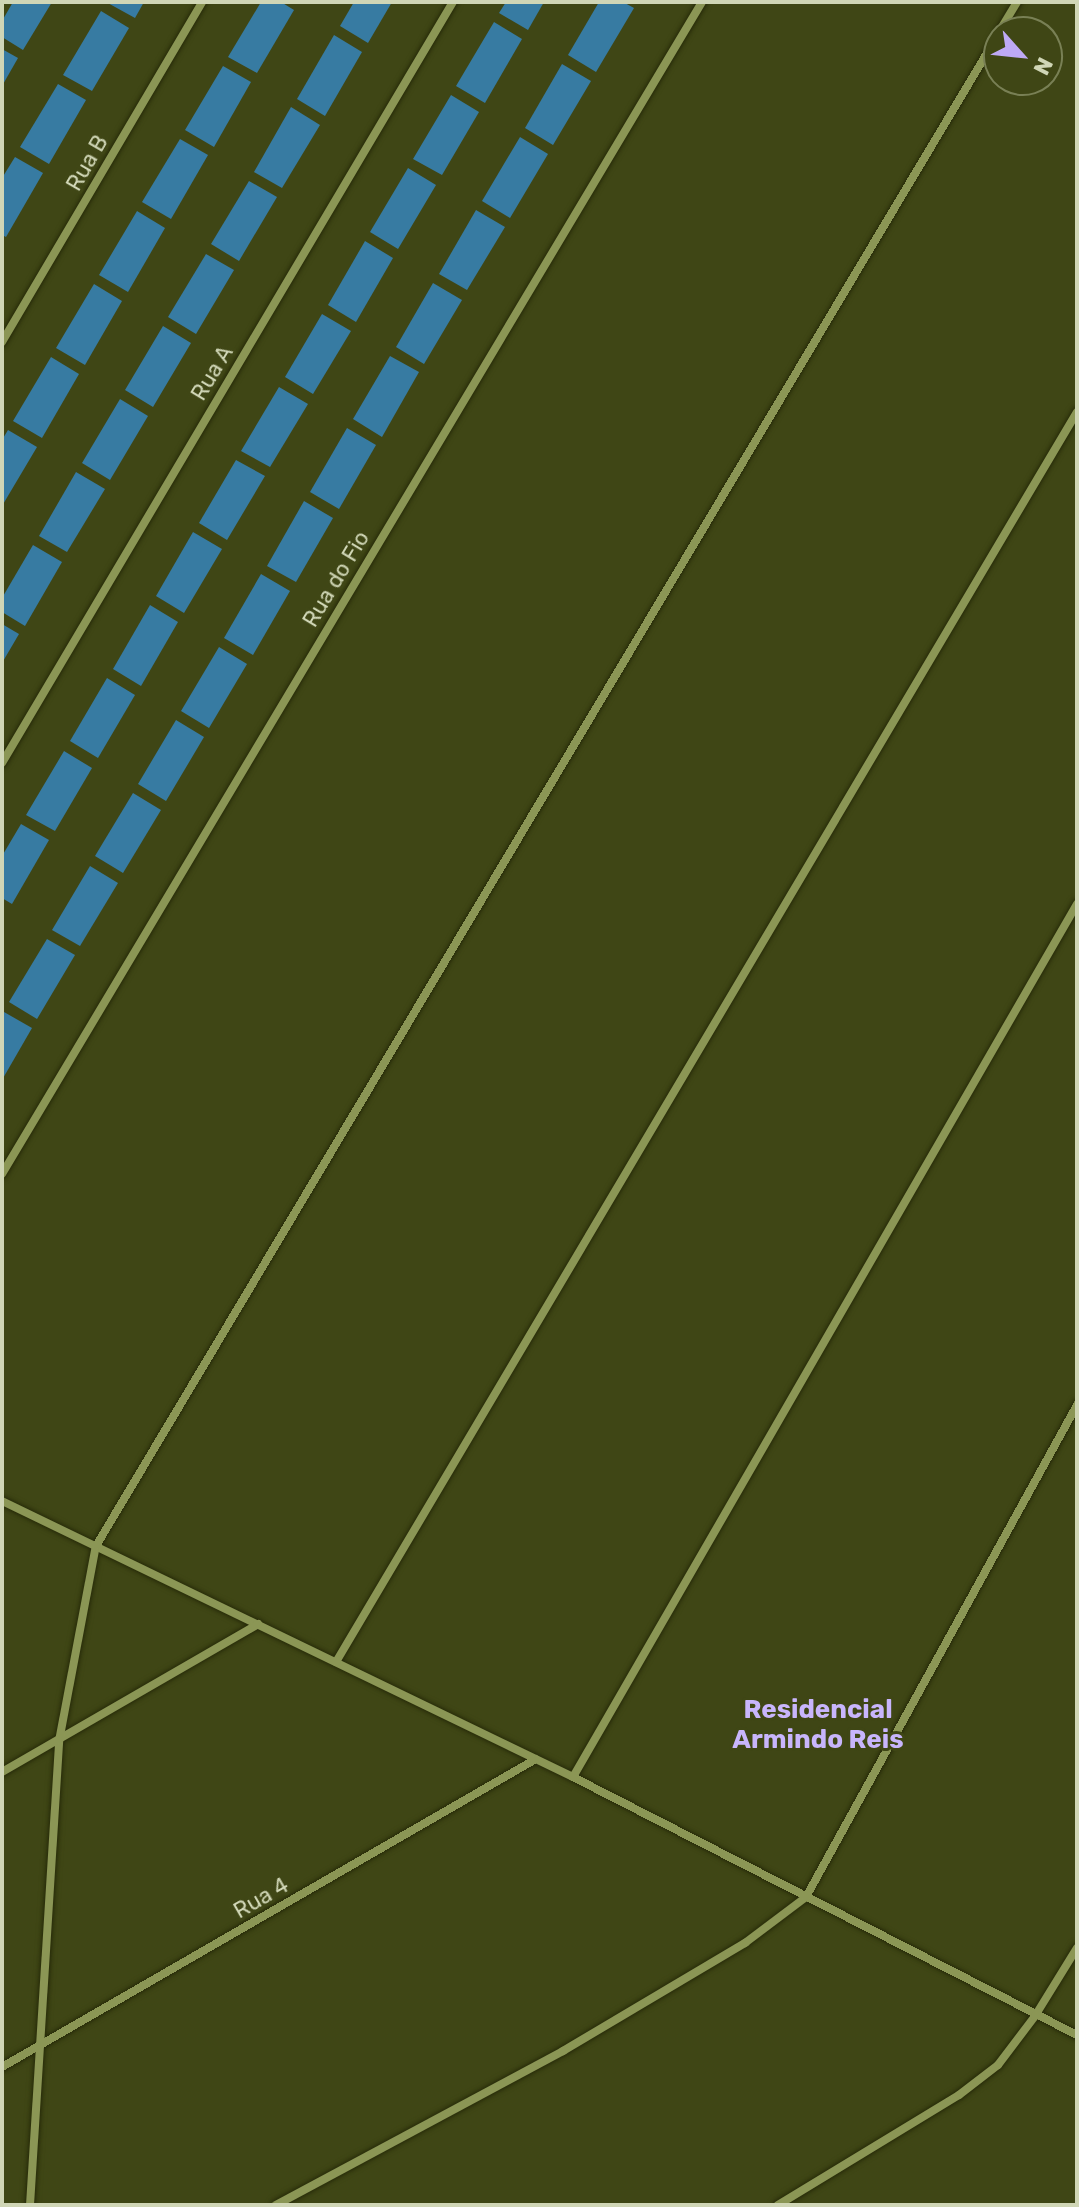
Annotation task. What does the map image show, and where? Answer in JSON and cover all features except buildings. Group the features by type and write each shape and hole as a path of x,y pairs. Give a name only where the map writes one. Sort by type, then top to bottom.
{"street":[{"name":"Rua B","path":"2,342 202,2"},
{"name":"Rua A","path":"2,763 453,2"},
{"name":"Rua do Fio","path":"2,1174 702,2"},
{"path":"30,2205 59,1741 96,1546 983,59"},
{"path":"336,1662 1077,412"},
{"path":"573,1777 1077,904"},
{"path":"276,2205 563,2051 745,1943 806,1897 1077,1405"},
{"path":"2,1501 573,1777 1077,2035"},
{"path":"2,1772 258,1624"},
{"name":"Rua 4","path":"2,2067 536,1759"},
{"path":"778,2205 959,2095 998,2065 1035,2016 1077,1948"}],"district":[{"name":"Residencial Armindo Reis","path":"818,1725"}]}
